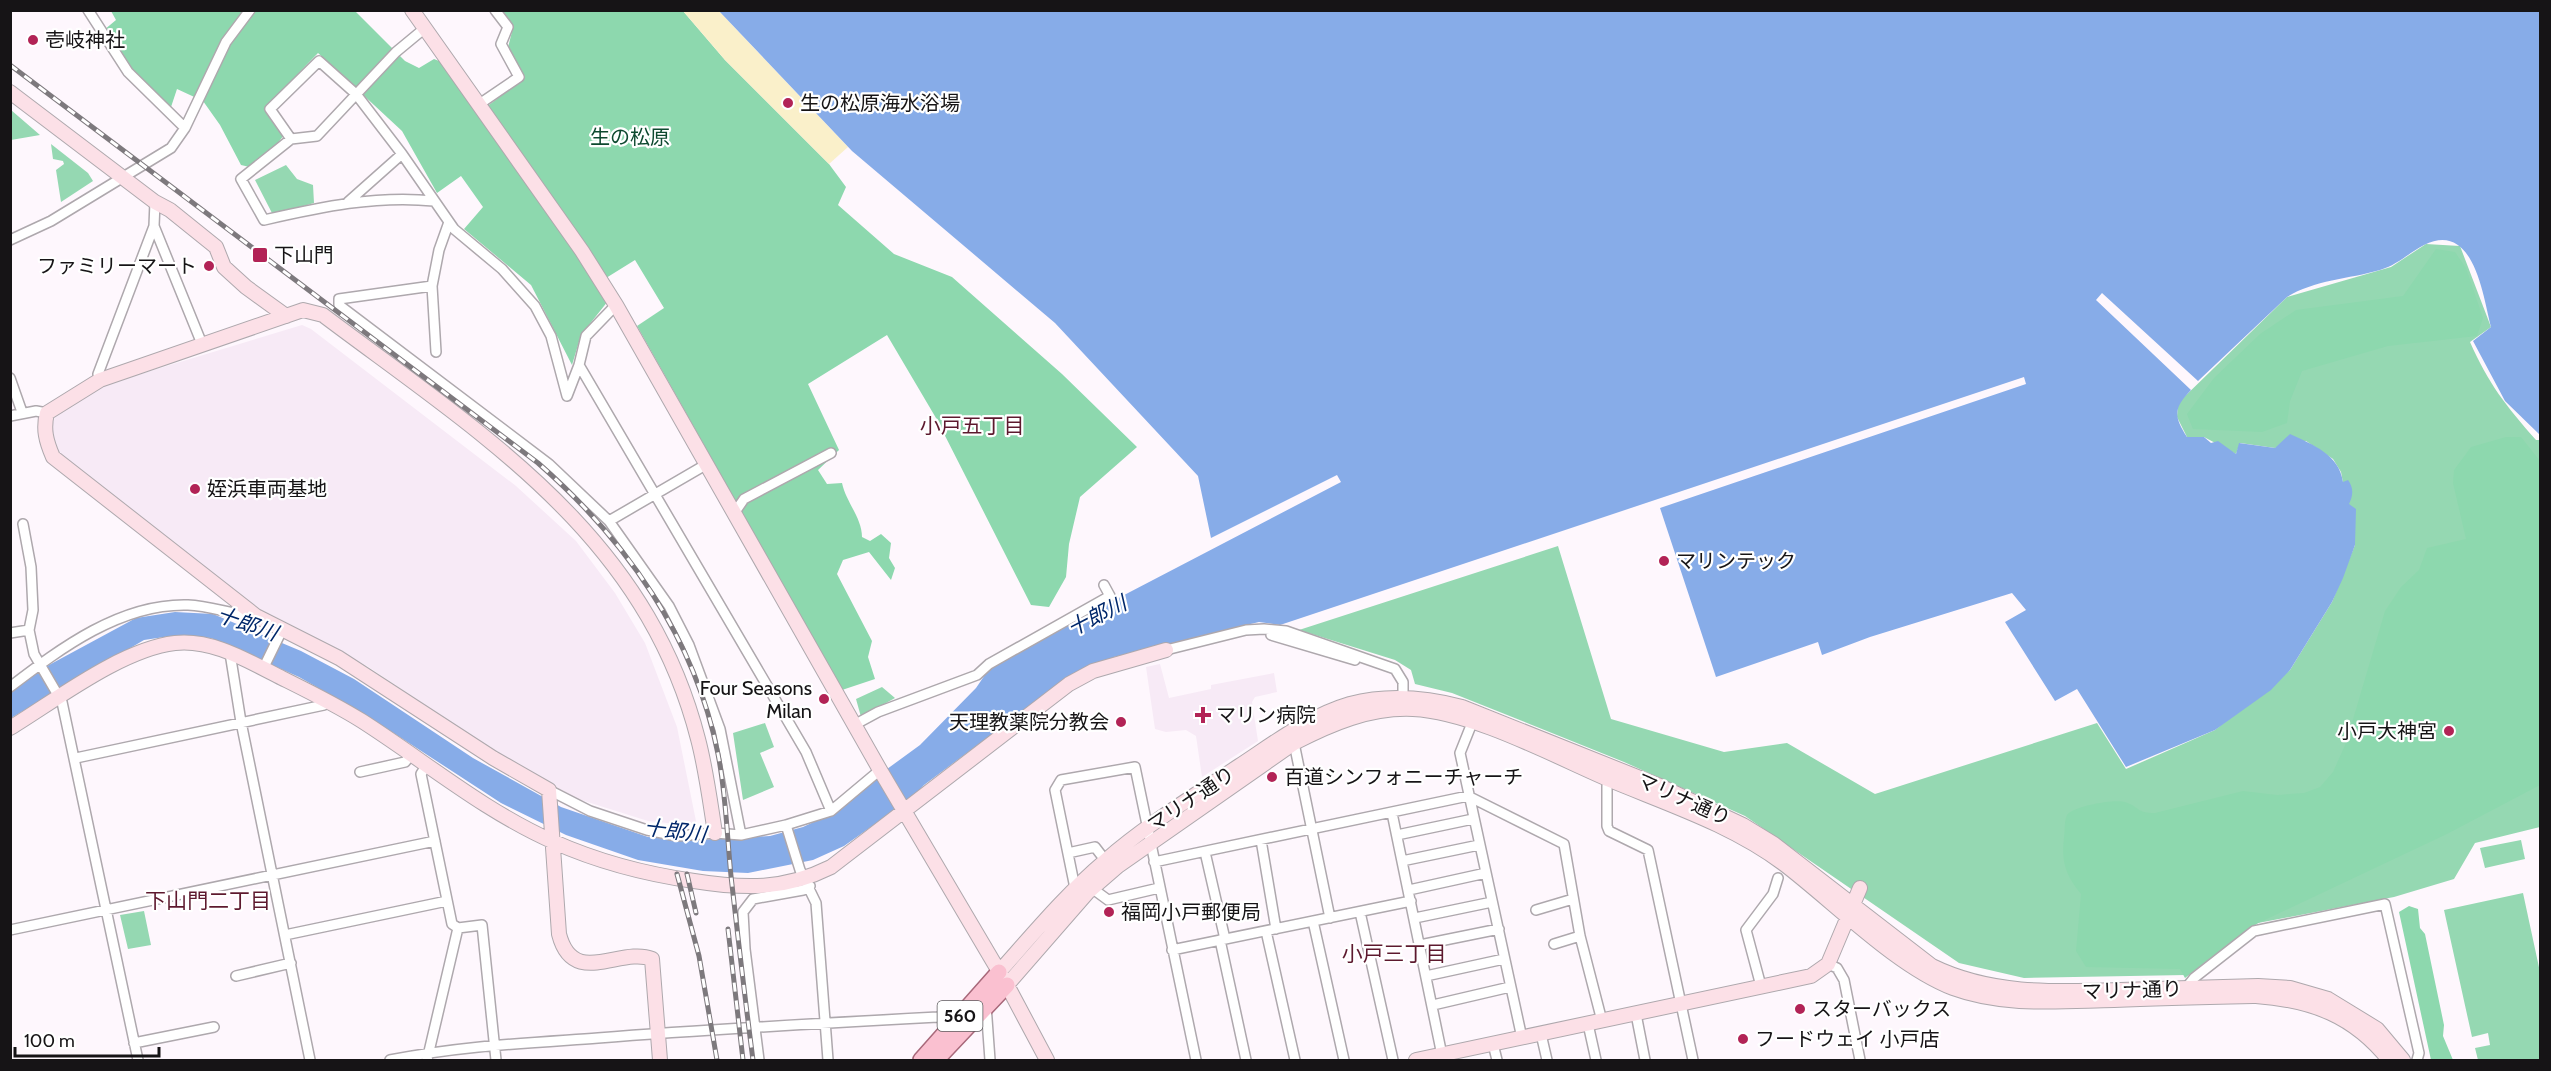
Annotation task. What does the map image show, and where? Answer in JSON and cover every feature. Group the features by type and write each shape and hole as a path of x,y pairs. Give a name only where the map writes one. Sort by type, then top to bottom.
{"main road":[{"name":"560","path":"936,1060 986,1005 1003,979"},
{"name":"560","path":"921,1060 957,1020 1003,979"}],"street":[{"path":"88,10 128,72 185,128"},
{"path":"10,240 51,221 171,148 185,128 226,42 250,10"},
{"path":"412,10 582,251 616,305 854,725 1003,979 1047,1060"},
{"path":"478,105 519,77 501,44 508,27 495,10"},
{"path":"425,28 396,52 317,136 291,139 241,179 264,220 348,202 410,199 434,201"},
{"path":"291,139 270,109 319,61 356,94 402,154 449,222 502,269 535,306 551,336 567,396 579,365 586,336 616,305"},
{"path":"10,92 155,202 170,210 216,248 224,267 246,287 286,316"},
{"path":"348,202 402,154"},
{"path":"100,380 98,374 154,226 155,202"},
{"path":"436,352 432,286 439,250 449,222"},
{"path":"154,226 202,344"},
{"path":"432,286 339,299 339,305 549,464 609,521 669,606 689,645 720,729 741,835"},
{"path":"10,416 22,412 47,413 100,380 303,310 323,315 528,472 581,524 640,603 670,659 698,737 715,833"},
{"path":"579,365 657,494 806,752 831,811"},
{"path":"10,378 22,412"},
{"path":"47,413 44,424 47,442 53,457 256,616 280,633 339,658 549,792 590,810 647,830 676,836 715,833 741,835 787,829 831,811 880,770"},
{"path":"735,512 744,499 831,453"},
{"path":"609,521 707,464"},
{"path":"23,524 31,567 33,610 28,630 34,654 58,696 76,758 138,1060"},
{"path":"854,725 878,712 977,675 989,664 1110,596 1104,585"},
{"path":"10,687 40,664 110,621 138,611 188,605 256,616"},
{"path":"10,633 28,630"},
{"path":"10,729 58,696 119,662 158,646 190,643 230,652 264,667 327,701 494,811 601,861 634,870 744,887 775,886 806,879 831,867 1069,684 1103,667 1246,630 1286,631 1395,669 1400,674 1403,697"},
{"path":"264,667 280,633"},
{"path":"230,652 229,659 241,722 310,1060"},
{"name":"マリナ通り","path":"1003,979 1149,835 1284,736 1324,713 1372,699 1403,697 1434,700 1462,707 1660,786 1725,816 1774,844 1925,975 1955,988 2007,1000 2049,1002 2256,996 2288,998 2324,1009 2371,1038 2389,1060"},
{"path":"76,758 324,705 327,701"},
{"name":"マリナ通り","path":"1003,979 1075,888 1106,860 1294,744 1324,728 1356,716 1389,710 1437,712 1546,750 1610,780 1697,814 1758,847 1932,966 1958,979 2010,990 2049,992 2258,986 2290,988 2328,999 2378,1029 2403,1060"},
{"path":"1472,723 1460,753 1522,1038"},
{"path":"1294,744 1330,918"},
{"path":"360,772 405,762 411,755"},
{"path":"426,766 421,774 452,924 458,928 482,925 496,1060"},
{"path":"1075,888 1054,790 1061,780 1135,767 1196,1060"},
{"path":"1610,780 1607,786 1606,826 1609,831 1648,850 1693,1060"},
{"path":"549,792 559,934 563,949 571,958 589,962 648,957 652,959 660,1060"},
{"path":"1154,862 1468,796 1564,844 1595,1023 1596,1060"},
{"path":"1392,813 1443,1058"},
{"path":"1396,835 1473,819"},
{"path":"787,829 816,903 828,1060"},
{"path":"1262,840 1271,930 1295,1060"},
{"path":"10,930 435,841"},
{"path":"1402,861 1479,845"},
{"path":"1068,853 1095,847 1106,860"},
{"path":"1206,852 1246,1060"},
{"path":"1409,890 1486,873"},
{"path":"1761,986 1746,930 1773,894 1778,878"},
{"path":"759,1060 743,912 753,899 804,890 806,879"},
{"path":"1093,889 1108,900 1159,888"},
{"path":"1416,1060 1443,1058 1493,1044 1811,976 1828,964 1860,888"},
{"path":"1536,910 1573,899"},
{"path":"285,935 447,901"},
{"path":"1172,950 1411,901"},
{"path":"1415,918 1492,902"},
{"path":"2186,988 2194,978 2254,931 2385,904 2419,1053 2417,1060"},
{"path":"1360,912 1393,1060"},
{"path":"1313,921 1344,1060"},
{"path":"428,1057 458,928"},
{"path":"1420,945 1499,929"},
{"path":"1554,944 1580,936"},
{"path":"1426,976 1504,959"},
{"path":"236,976 291,963"},
{"path":"1828,964 1837,968 1844,980 1860,1060"},
{"path":"1433,1005 1510,987"},
{"path":"986,1005 990,1060"},
{"path":"1636,1014 1645,1060"},
{"path":"390,1060 428,1057 495,1046 658,1033 949,1017 957,1020"},
{"path":"134,1043 214,1027"},
{"path":"1541,1034 1547,1060"},
{"path":"1493,1044 1497,1060"}],"shaded area":[{"path":"302,325 311,329 516,486 576,541 615,593 645,643 677,727 697,826 648,821 578,799 511,762 367,666 268,616 164,539 58,453 51,428 57,412 104,385"},
{"name":"マリン病院","path":"1160,664 1169,698 1211,689 1211,685 1274,673 1277,692 1255,697 1252,702 1258,741 1202,777 1196,736 1186,730 1166,732 1155,729 1146,667"}],"green space":[{"name":"生の松原","path":"111,11 355,11 405,61 419,68 434,59 444,63 477,114 523,79 507,51 513,28 499,11 683,11 725,60 829,164 846,187 838,205 894,254 952,277 1062,374 1137,447 1080,497 1069,544 1066,577 1049,607 1031,605 936,418 887,335 808,384 839,450 818,470 827,484 842,483 859,523 862,537 870,541 881,534 891,543 889,558 895,568 891,580 869,552 843,560 837,574 872,641 868,657 875,679 842,690 637,326 664,308 635,260 598,283 608,301 581,335 572,365 531,285 464,229 483,207 461,176 437,193 402,131 318,53 264,109 284,135 258,169 241,165 220,125 203,101 177,89 170,110 132,73 104,30 116,20"},
{"path":"11,110 40,135 11,140"},
{"path":"51,144 88,173 93,181 61,202 56,170 64,164 63,161 53,159"},
{"path":"286,165 297,179 313,185 314,203 273,215 255,180"},
{"path":"2426,244 2460,246 2491,327 2470,342 2498,394 2536,440 2540,440 2540,827 2475,843 2454,879 2394,897 2258,923 2186,975 2024,978 1959,963 1745,816 1624,762 1452,693 1415,684 1411,670 1395,660 1299,630 1558,546 1611,719 1724,752 1787,743 1875,794 2097,723 2126,769 2215,730 2290,670 2332,602 2355,545 2341,472 2333,459 2306,441 2275,448 2240,443 2236,454 2204,437 2187,437 2177,417 2178,403 2287,297 2391,267"},
{"path":"2436,249 2455,252 2466,268 2483,318 2477,336 2388,346 2302,371 2290,401 2287,423 2262,432 2193,429 2187,414 2214,378 2260,334 2296,310 2403,296"},
{"path":"2506,437 2521,437 2540,461 2540,785 2447,834 2252,926 2185,978 2180,969 2086,967 2076,951 2081,894 2068,875 2064,862 2063,847 2067,815 2085,806 2104,802 2125,802 2141,811 2155,813 2243,791 2277,795 2304,793 2320,787 2333,772 2346,743 2385,611 2401,587 2419,570 2427,548 2466,539 2453,483 2454,470 2471,447"},
{"path":"882,687 895,698 861,717 856,699"},
{"path":"765,723 774,747 760,753 774,787 743,800 733,733"},
{"path":"2521,840 2525,859 2485,868 2480,848"},
{"path":"2523,893 2540,972 2540,1060 2478,1060 2475,1048 2490,1045 2488,1033 2472,1037 2444,910"},
{"path":"2409,906 2418,909 2420,928 2425,934 2444,1025 2443,1036 2453,1060 2431,1060 2399,912"},
{"path":"144,911 151,945 128,949 120,915"}],"sand":[{"name":"生の松原海水浴場","path":"683,11 719,11 848,147 829,164 725,60"}],"water":[{"name":"十郎川","path":"719,11 2540,11 2540,435 2505,401 2473,341 2491,327 2473,265 2465,252 2454,243 2441,240 2424,245 2386,268 2320,283 2297,291 2287,297 2198,381 2102,293 2096,300 2191,390 2181,402 2177,412 2179,423 2187,437 2204,437 2211,443 2218,441 2236,454 2239,443 2275,448 2290,434 2331,457 2341,472 2343,482 2348,480 2350,483 2352,492 2349,504 2356,509 2355,545 2343,578 2332,602 2290,670 2271,690 2215,730 2126,767 2077,689 2055,701 2005,622 2026,610 2012,593 1870,637 1822,655 1818,642 1716,677 1660,508 2026,384 2024,377 1280,625 1259,622 1114,657 1071,675 924,785 913,797 844,846 813,860 748,873 703,871 638,860 566,835 501,803 366,715 299,677 211,638 171,636 144,640 11,718 11,691 49,665 136,618 175,612 213,614 301,651 354,679 473,758 561,807 648,837 695,840 770,836 803,827 839,810 872,780 920,745 976,688 989,669 1057,630 1341,482 1337,475 1211,538 1198,476 1055,323 852,151"}],"railway":[{"path":"10,65 538,463 570,493 628,558 674,631 693,670 718,754 753,1060"},
{"path":"677,874 699,956 717,1060"},
{"path":"687,874 696,913"},
{"path":"728,929 743,1060"}],"place":[{"name":"壱岐神社","path":"33,40"},
{"name":"生の松原海水浴場","path":"788,103"},
{"name":"下山門","path":"260,255"},
{"name":"ファミリーマート","path":"209,266"},
{"name":"姪浜車両基地","path":"195,489"},
{"name":"マリンテック","path":"1664,561"},
{"name":"Four Seasons Milan","path":"824,699"},
{"name":"マリン病院","path":"1203,715"},
{"name":"天理教薬院分教会","path":"1121,722"},
{"name":"小戸大神宮","path":"2449,731"},
{"name":"百道シンフォニーチャーチ","path":"1272,777"},
{"name":"福岡小戸郵便局","path":"1109,912"},
{"name":"スターバックス","path":"1800,1009"},
{"name":"フードウェイ 小戸店","path":"1743,1039"}],"district":[{"name":"小戸五丁目","path":"972,426"},
{"name":"下山門二丁目","path":"208,901"},
{"name":"小戸三丁目","path":"1394,954"}]}
